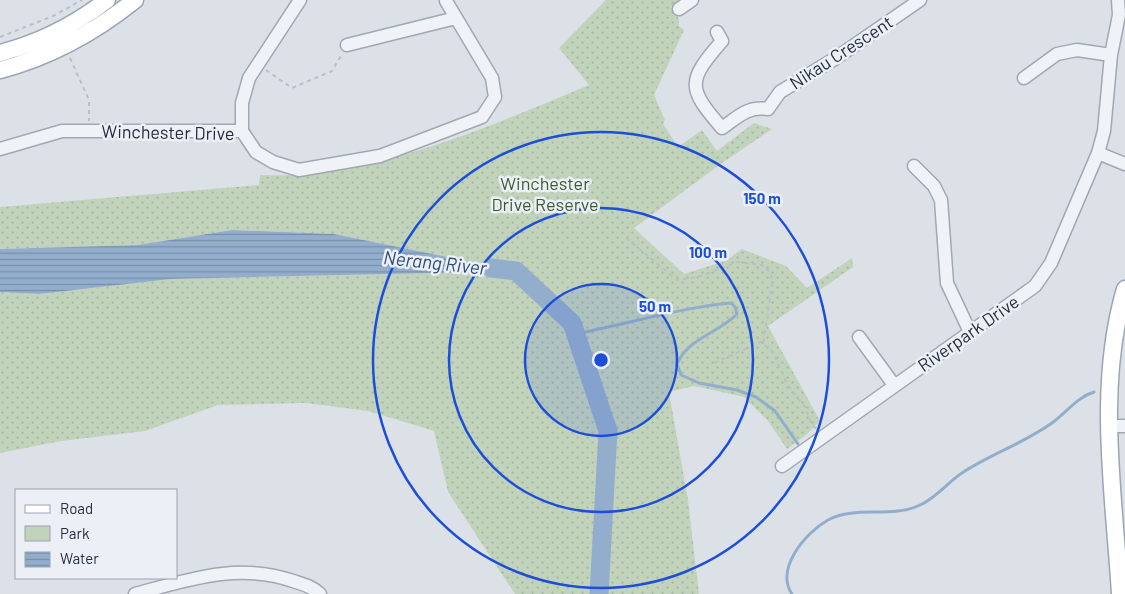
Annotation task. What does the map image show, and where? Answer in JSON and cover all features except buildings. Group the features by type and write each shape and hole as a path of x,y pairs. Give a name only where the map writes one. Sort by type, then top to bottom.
{"main road":[{"path":"0,53 47,36 107,0"},
{"path":"0,70 64,47 92,31 135,0"},
{"path":"1120,594 1110,472 1117,426 1115,339 1125,289"}],"street":[{"path":"242,131 242,103 249,78 300,0"},
{"path":"679,9 692,0"},
{"name":"Nikau Crescent","path":"717,32 722,41 704,62 695,78 696,94 700,103 722,128 747,110 756,107 768,109 780,92 836,58 920,0"},
{"name":"Riverpark Drive","path":"782,466 1035,286 1051,263 1098,153 1104,131 1111,55 1119,15 1118,0"},
{"name":"Winchester Drive","path":"0,149 62,131 242,131 256,152 273,162 299,170 380,156 482,117 495,97 492,78 446,1"},
{"path":"347,45 456,18"},
{"path":"1024,78 1057,54 1077,50 1111,55"},
{"path":"1098,153 1125,164"},
{"path":"914,166 934,186 941,200 947,283 970,332"},
{"path":"859,337 894,385"},
{"path":"135,594 209,574 249,572 286,579 314,588 320,594"}],"path":[{"path":"0,37 54,16 82,0"},
{"path":"257,65 292,88 332,71 347,45"},
{"path":"64,47 89,100 88,131"},
{"path":"626,238 677,280 698,277 738,262 762,265 766,268 771,273 772,285 763,344"},
{"path":"714,364 751,345 763,344 773,352 782,374 805,407 812,424 825,436"}],"green space":[{"name":"Winchester Drive Reserve","path":"606,0 682,0 671,7 679,19 679,26 684,30 654,95 665,120 663,124 678,147 702,130 717,151 754,123 772,129 722,163 634,228 684,274 725,261 742,249 786,266 807,288 852,258 853,267 768,326 820,421 806,435 787,449 768,421 744,397 694,386 669,392 688,500 699,594 515,594 448,492 434,431 368,411 306,403 218,405 145,431 61,441 0,453 0,292 39,294 171,279 513,271 334,234 232,230 138,245 0,249 0,207 259,185 260,175 307,175 349,168 384,160 454,139 589,85 559,48"}],"water":[{"path":"232,230 334,234 516,271 171,279 39,294 0,292 0,249 138,245"}],"waterway":[{"name":"Nerang River","path":"491,268 516,271 572,323 608,431 599,594"},
{"path":"576,334 672,312 731,303 735,307 737,314 730,321 688,348 677,364 681,375 699,383 737,390 756,397 775,411 798,444"},
{"path":"792,594 787,574 790,563 802,543 819,526 828,520 850,513 897,511 920,505 962,473 1041,430 1077,401 1094,392"}]}
